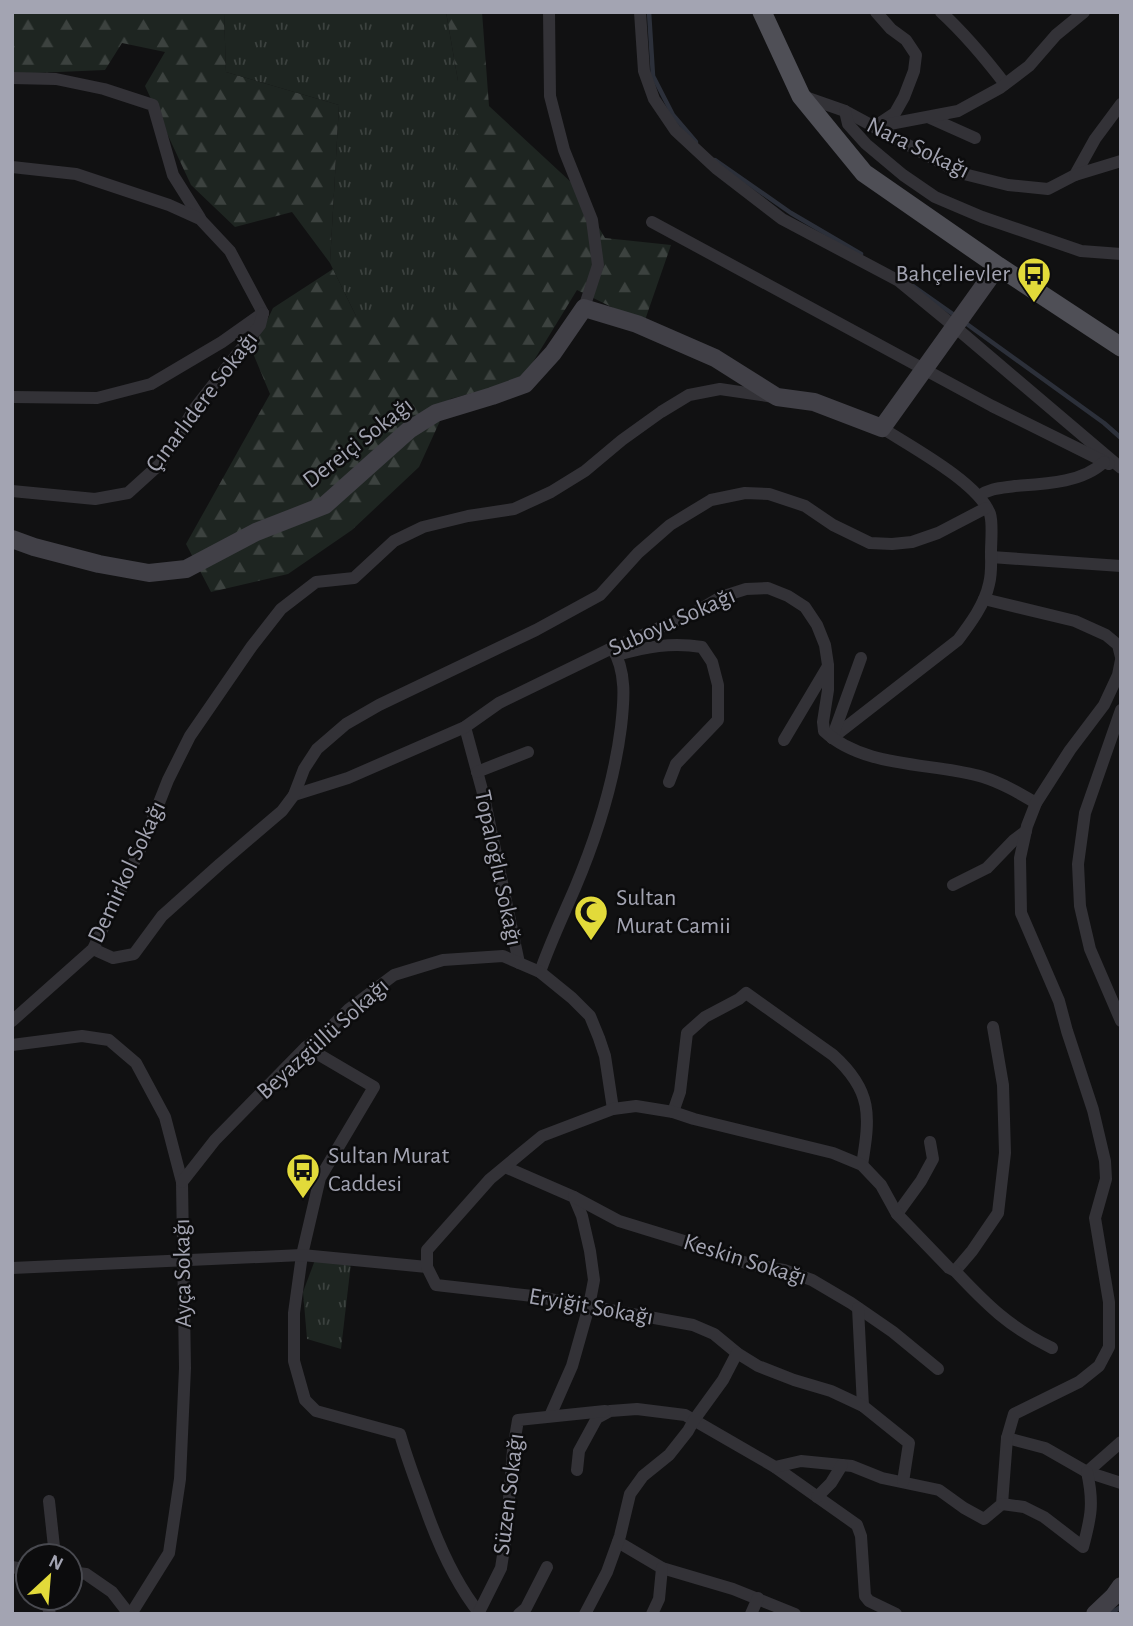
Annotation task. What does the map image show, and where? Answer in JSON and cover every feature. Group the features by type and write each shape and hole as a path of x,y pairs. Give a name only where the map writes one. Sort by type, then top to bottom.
{"main road":[{"path":"762,12 801,96 864,173 1121,347"}],"street":[{"path":"549,12 550,96 564,150 592,220 598,265 584,308 637,324 715,358 777,397 814,401 882,428 959,477 990,515 989,588 967,628 958,640 832,738"},
{"path":"639,12 644,71 654,99 675,130 717,169 782,219 899,281 960,320 1121,468"},
{"path":"874,127 895,113 914,71 916,55 906,40 891,29 876,12"},
{"path":"941,12 957,26 1005,84"},
{"path":"874,127 958,111 1005,84 1029,66 1056,36 1084,12"},
{"path":"12,78 56,79 104,89 153,105 173,175 200,219 230,251 263,313 222,342 150,384 97,398 12,397"},
{"name":"Nara Sokağı","path":"801,96 845,111 960,173 1008,185 1048,190 1075,175 1121,161"},
{"path":"1075,175 1095,139 1121,104"},
{"path":"845,111 848,124 866,145 903,176 935,197 1080,251 1121,254"},
{"path":"928,117 975,138"},
{"path":"12,167 76,174 169,205 200,219"},
{"path":"652,222 992,407 1121,468"},
{"path":"882,428 998,266"},
{"name":"Dereiçi Sokağı","path":"12,538 73,557 149,573 186,569 256,532 325,505 410,430 436,413 525,384 553,353 584,308"},
{"name":"Çınarlıdere Sokağı","path":"12,491 95,499 128,493 160,464 195,408 260,325 263,313"},
{"name":"Demirkol Sokağı","path":"12,1021 93,949 190,736 281,609 316,582 354,579 394,541 423,527 514,509 551,492 585,471 622,440 688,395 720,389 777,397"},
{"path":"93,949 113,958 134,954 162,916 282,811 294,795 304,769 317,749 346,724 379,705 536,630 600,594 638,553 670,525 711,500 745,494 769,494 805,506 833,525 870,543 892,544 912,542 938,533 982,502 986,491 1075,477 1094,470 1104,461"},
{"path":"991,557 1121,566"},
{"name":"Suboyu Sokağı","path":"294,795 348,778 466,727 499,702 615,652 694,614 721,597 746,589 768,588 788,596 805,607 817,625 825,645 828,665 824,730 832,738"},
{"path":"775,1467 801,1461 852,1466 882,1478 939,1490 984,1519 1002,1504 1007,1438 1014,1414 1079,1382 1100,1366 1109,1347 1110,1302 1095,1218 1106,1179 1105,1161 1093,1110 1059,1001 1021,913 1020,858 1036,803 1070,750 1104,705 1119,678 1121,659 1118,645 1107,635 1075,621 984,599"},
{"path":"540,972 586,860 607,799 617,756 624,701 622,671 615,652 683,644 702,647 712,662 718,685 718,720 676,764 669,782"},
{"path":"832,738 861,658"},
{"path":"784,740 828,665"},
{"path":"1121,710 1086,813 1078,864 1080,906 1090,949 1121,1021"},
{"name":"Topaloğlu Sokağı","path":"466,727 484,797 519,963"},
{"path":"832,738 860,752 895,762 982,777 1014,789 1036,803"},
{"name":"Topaloğlu Sokağı","path":"477,772 528,752"},
{"path":"953,886 987,868 1026,831"},
{"name":"Beyazgüllü Sokağı","path":"182,1182 215,1139 349,1009 394,975 443,960 503,956 540,972 572,998 590,1016 604,1056 612,1109"},
{"path":"673,1112 680,1092 687,1033 705,1017 746,993 846,1067 864,1098 867,1113 868,1129 862,1165"},
{"path":"955,1271 998,1213 1004,1153 1003,1085 993,1027"},
{"name":"Ayça Sokağı","path":"12,1045 82,1036 109,1040 136,1063 165,1117 182,1182 185,1368 178,1492 169,1553 130,1614"},
{"path":"306,1048 374,1087 320,1178 302,1255 294,1313 294,1361 305,1400 317,1411 400,1434 434,1534 457,1579 479,1613"},
{"path":"12,1268 302,1255 427,1267 428,1250 490,1179 542,1136 612,1109 636,1106 673,1112 833,1153 862,1165 881,1185 897,1214 949,1268 1011,1325 1052,1348"},
{"path":"897,1214 933,1159 930,1142"},
{"name":"Keskin Sokağı","path":"505,1167 574,1197 619,1221 748,1264 784,1270 812,1280 858,1308 938,1368"},
{"path":"550,1416 572,1366 594,1280 582,1216 574,1197"},
{"name":"Eryiğit Sokağı","path":"427,1267 436,1285 533,1296 693,1325 714,1334 758,1366 831,1391 863,1406 909,1443 903,1482"},
{"path":"858,1308 863,1406"},
{"path":"585,1614 607,1572 630,1494 643,1476 669,1455 688,1431 723,1380 737,1353"},
{"name":"Süzen Sokağı","path":"479,1613 501,1568 518,1420 637,1409 685,1415 775,1467 856,1525 861,1536 865,1596 869,1601 896,1614"},
{"path":"577,1470 579,1451 585,1439 597,1418 610,1411"},
{"path":"1007,1438 1045,1448 1087,1472 1121,1483"},
{"path":"1087,1472 1121,1442"},
{"path":"817,1496 831,1483 842,1465"},
{"path":"1002,1504 1024,1507 1044,1517 1083,1547 1092,1515 1091,1488 1087,1472"},
{"path":"49,1501 53,1542"},
{"path":"618,1542 662,1568 733,1589 795,1614"},
{"path":"519,1614 526,1608 547,1567"},
{"path":"652,1614 660,1599 662,1568"},
{"path":"84,1574 112,1592 130,1614"},
{"path":"1095,1614 1121,1586"},
{"path":"751,1614 758,1598"}],"green space":[{"path":"12,12 224,12 226,72 339,105 330,263 292,212 235,227 191,185 145,86 165,52 122,43 105,70 12,74"},
{"path":"224,12 446,12 458,81 453,314 356,316 330,263 339,105 226,72"},
{"path":"446,12 482,12 489,106 573,184 605,238 671,245 644,323 577,290 522,380 450,399 419,467 352,530 288,574 211,592 186,544 270,394 252,351 273,308 333,269 356,316 458,81"},
{"path":"315,1260 351,1263 341,1349 307,1339 303,1292"}],"waterway":[{"path":"649,12 653,76 673,115 696,142"},
{"path":"715,160 791,213 861,254"},
{"path":"913,286 957,317"},
{"path":"964,322 1121,438"},
{"path":"1109,1614 1121,1607"}],"place":[{"name":"Bahçelievler","path":"1034,304"},
{"name":"Sultan Murat Camii","path":"591,942"},
{"name":"Sultan Murat Caddesi","path":"303,1200"}]}
